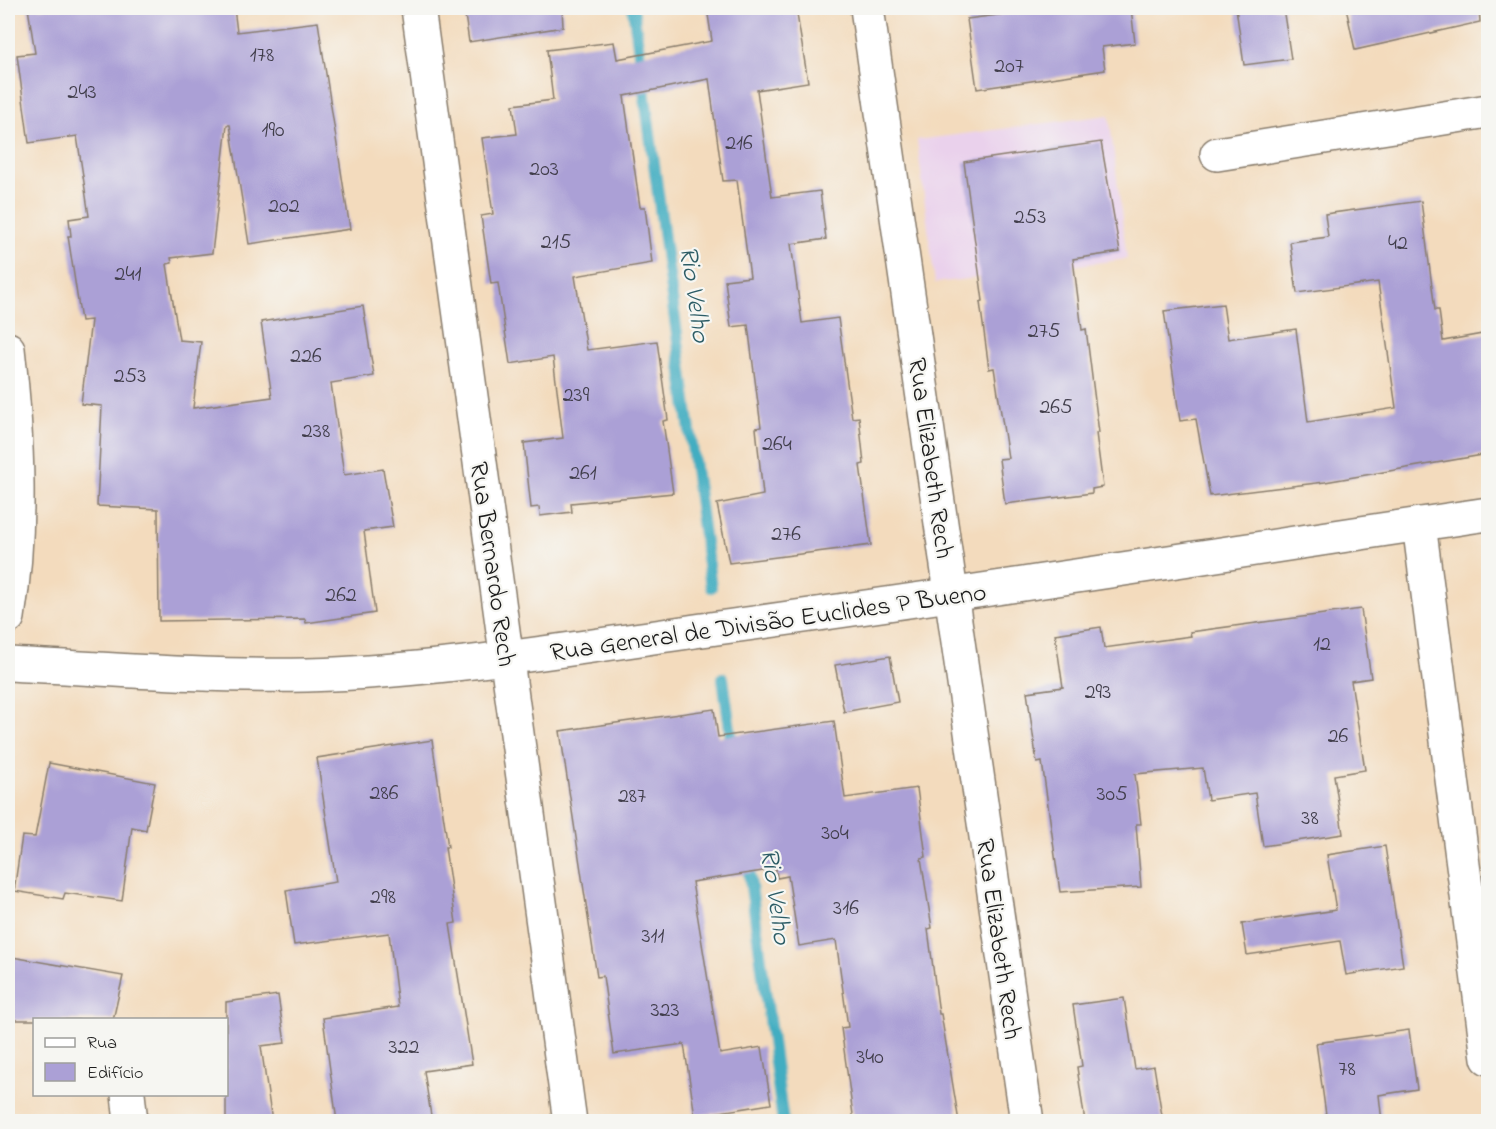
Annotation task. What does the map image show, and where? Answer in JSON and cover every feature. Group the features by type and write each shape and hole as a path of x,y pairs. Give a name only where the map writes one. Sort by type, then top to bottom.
{"street":[{"name":"Rua Bernardo Rech","path":"418,8 570,1122"},
{"name":"Rua Elizabeth Rech","path":"867,8 1027,1122"},
{"path":"1217,154 1488,111"},
{"path":"8,349 17,511 14,580 8,617"},
{"name":"Rua General de Divisão Euclides P Bueno","path":"8,664 238,675 310,675 507,657 951,596 1488,514"},
{"path":"1419,524 1488,1058"},
{"path":"128,1096 131,1122"}],"shaded area":[{"path":"1109,115 1127,259 935,283 917,140"}],"building":[{"path":"28,8 234,8 237,32 318,22 350,229 249,244 230,125 227,125 212,253 171,258 172,263 167,264 179,340 201,342 193,408 272,397 261,322 363,306 374,376 331,383 344,475 383,469 393,527 364,531 375,613 306,623 305,619 159,621 158,509 97,506 102,406 81,404 91,320 81,321 68,236 71,236 69,219 89,216 77,136 29,143 17,55 35,53"},
{"path":"464,8 562,8 563,27 469,42"},
{"path":"707,8 796,8 808,82 757,90 772,197 820,191 826,239 791,244 802,323 838,318 852,418 859,417 864,464 860,465 871,545 729,563 717,504 763,495 756,428 761,427 748,325 731,327 725,280 750,277 737,180 723,181 709,79 624,96 640,207 645,207 652,263 575,276 587,350 657,341 668,420 663,421 673,493 571,503 572,512 540,516 539,507 531,508 524,443 563,438 553,357 510,364 498,283 491,284 481,216 493,214 482,138 517,134 513,105 553,100 547,50 614,42 617,59 712,41"},
{"path":"1052,8 1131,8 1135,43 1102,47 1105,70 977,89 967,19"},
{"path":"1236,8 1283,8 1291,59 1244,65"},
{"path":"1346,8 1479,8 1480,22 1355,50"},
{"path":"1101,142 1120,252 1073,259 1082,330 1086,329 1103,487 1092,489 1092,493 1005,504 999,459 1008,458 994,368 989,369 980,302 983,301 964,162"},
{"path":"1421,201 1435,310 1439,310 1443,341 1488,333 1488,454 1325,482 1210,496 1196,419 1180,421 1164,311 1223,304 1228,339 1296,329 1308,422 1396,408 1378,282 1297,293 1290,242 1328,237 1325,214"},
{"path":"1361,609 1371,678 1351,681 1365,770 1334,775 1343,834 1263,846 1255,793 1208,800 1203,768 1135,774 1141,824 1136,824 1141,887 1060,892 1042,762 1037,763 1027,692 1063,687 1055,634 1101,627 1104,648 1191,636 1190,632"},
{"path":"890,656 898,702 844,712 835,665"},
{"path":"714,709 718,737 834,721 845,798 917,788 926,857 921,858 932,928 928,929 939,1014 941,1014 959,1122 854,1122 841,1028 848,1027 836,940 799,946 788,876 777,878 776,869 692,882 720,1054 762,1047 771,1104 695,1116 684,1044 614,1054 603,976 597,977 560,731"},
{"path":"432,740 448,847 445,847 456,923 450,924 472,1064 424,1071 432,1122 337,1122 323,1018 398,1007 389,933 294,945 286,890 336,882 317,758"},
{"path":"49,763 155,783 146,830 132,827 122,901 65,893 63,899 14,891 22,836 35,837"},
{"path":"1385,846 1403,966 1346,975 1340,941 1247,955 1242,924 1336,910 1327,855"},
{"path":"12,957 123,976 113,1018 8,1020 8,974"},
{"path":"278,995 285,1043 261,1046 272,1122 226,1122 228,1018 226,1018 226,1002"},
{"path":"1124,998 1135,1069 1154,1066 1163,1122 1085,1122 1077,1067 1082,1066 1073,1005"},
{"path":"1409,1030 1417,1089 1379,1095 1382,1122 1327,1122 1316,1043"}],"waterway":[{"name":"Rio Velho","path":"633,8 711,587"},
{"name":"Rio Velho","path":"723,678 733,751"},
{"name":"Rio Velho","path":"747,857 783,1122"}]}
